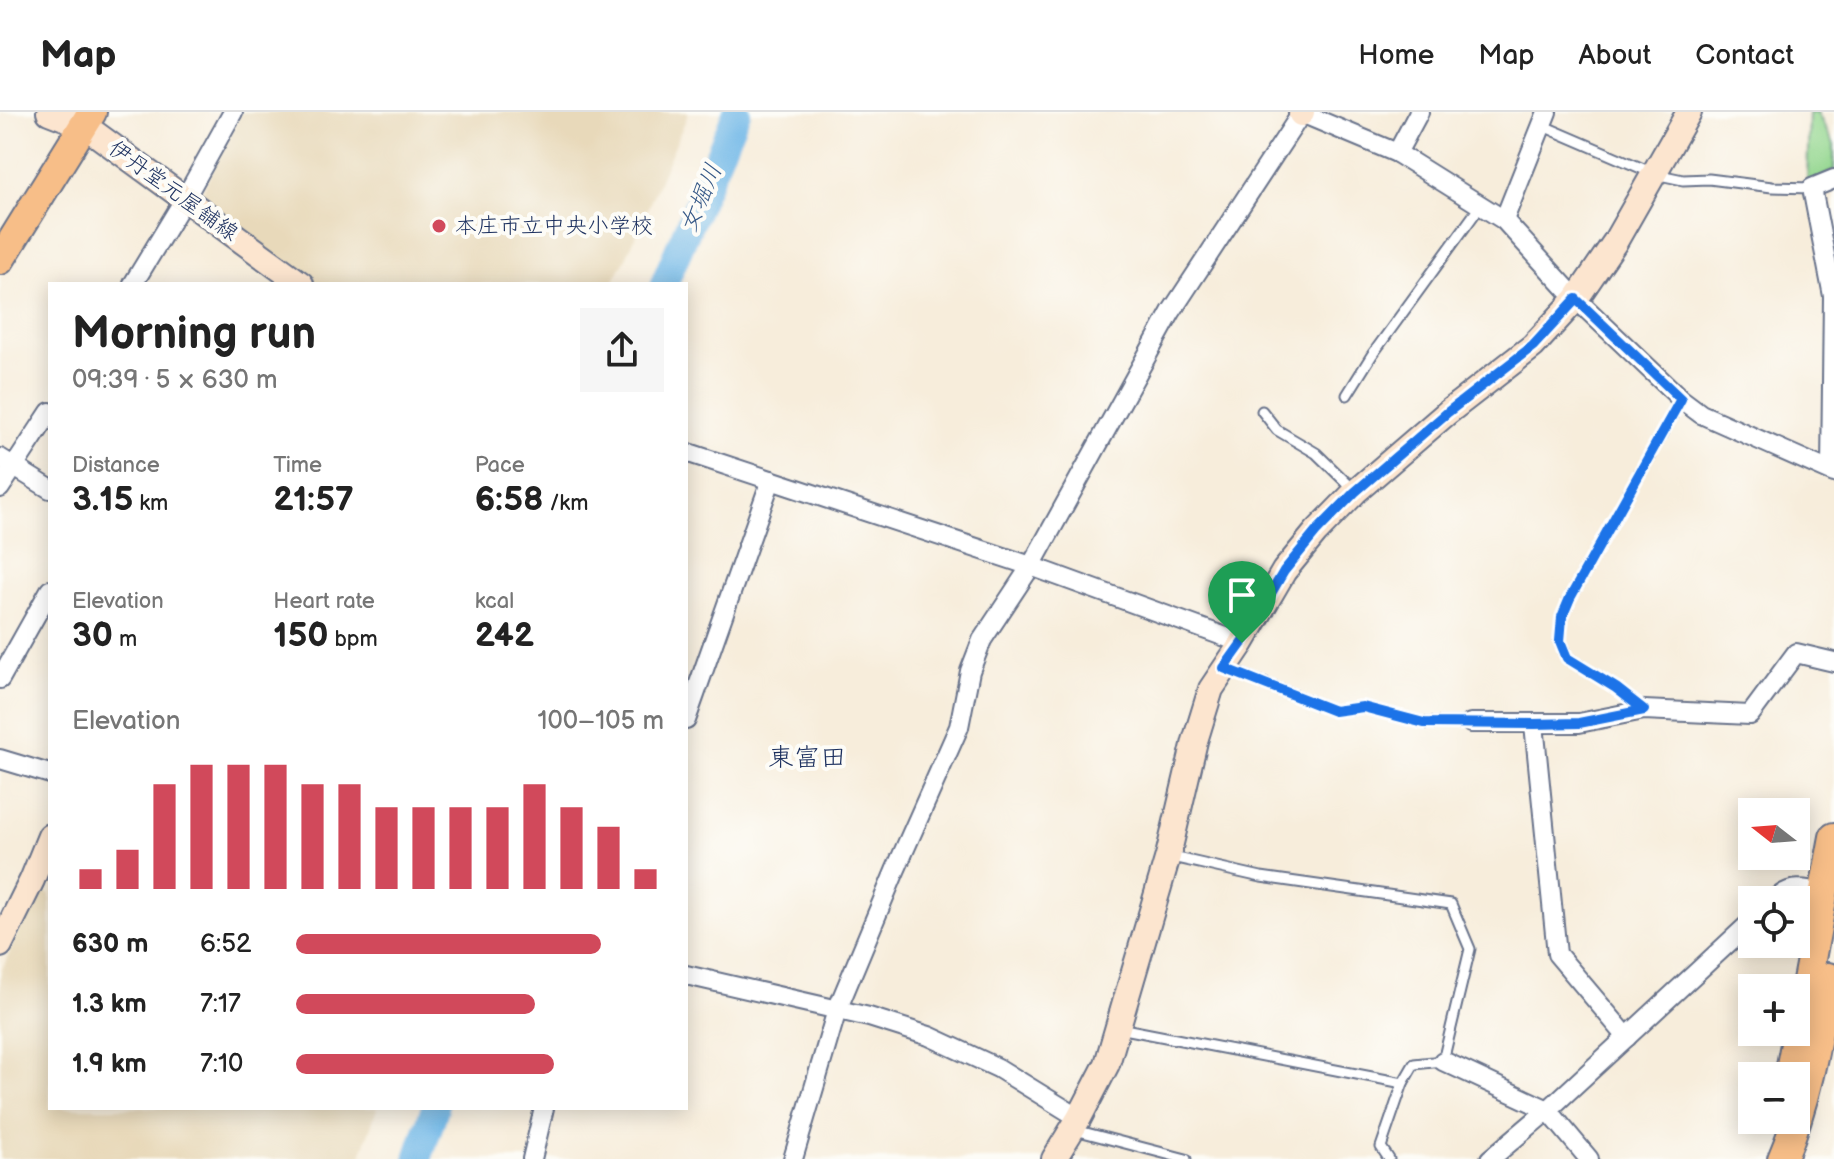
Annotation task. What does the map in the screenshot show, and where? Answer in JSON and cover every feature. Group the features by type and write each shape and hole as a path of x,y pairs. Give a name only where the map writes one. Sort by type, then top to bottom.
{"main road":[{"path":"0,260 88,119"},
{"path":"1792,1062 1834,837"},
{"path":"1782,1159 1814,1053 1834,941"},
{"path":"1761,1159 1771,1134"}],"street":[{"name":"伊丹堂元屋舗線","path":"49,112 88,119 184,200 298,282"},
{"path":"134,282 233,112"},
{"path":"1397,153 1419,112"},
{"path":"1054,1159 1107,1064 1168,856 1211,689 1284,571 1316,532 1355,492 1448,412 1533,346 1576,299 1615,242 1689,112"},
{"path":"793,1159 837,1010 959,727 970,671 982,640 1031,566 1171,312 1301,113 1397,153 1504,220 1576,299 1681,399 1701,414 1832,472 1833,296 1812,188 1834,179"},
{"path":"1504,220 1544,118"},
{"path":"0,488 7,462 48,414"},
{"path":"688,453 1031,566 1242,643"},
{"path":"7,462 48,488"},
{"path":"688,714 771,480"},
{"path":"0,679 48,594"},
{"path":"1471,723 1579,723 1644,710 1750,715 1796,653 1834,661"},
{"path":"1534,724 1557,954 1627,1037"},
{"path":"0,759 48,773"},
{"path":"0,945 41,883 48,846"},
{"path":"1810,890 1824,892"},
{"path":"1490,1159 1548,1110 1738,934"},
{"path":"688,975 869,1017 929,1036 998,1068 1075,1124"},
{"path":"1443,1061 1548,1110 1589,1159"},
{"path":"532,1159 544,1110"}],"lane":[{"path":"1544,118 1655,174 1683,180 1709,179 1772,187 1812,188"},
{"path":"1347,395 1372,355 1481,205"},
{"path":"1644,710 1616,688 1567,658 1560,641 1562,617 1681,399"},
{"path":"1262,411 1277,430 1316,453 1355,492"},
{"path":"1224,668 1334,711 1363,707 1424,723 1471,723"},
{"path":"1168,856 1261,877 1451,904 1470,949 1443,1061 1414,1064 1403,1083 1381,1147 1389,1159"},
{"path":"1119,1028 1403,1083"},
{"path":"1075,1124 1186,1159"}],"shaded area":[{"name":"本庄市立中央小学校","path":"242,112 689,112 613,282 314,282 294,271 200,196"},
{"path":"48,893 48,1110 376,1110 360,1159 0,1159 0,974 34,896"}],"green space":[{"path":"1809,112 1817,112 1834,145 1834,171 1807,184"}],"waterway":[{"name":"女堀川","path":"665,282 737,112"},
{"name":"女堀川","path":"418,1159 434,1110"}],"place":[{"name":"本庄市立中央小学校","path":"439,226"}],"district":[{"name":"東富田","path":"807,758"}],"route":[{"path":"1576,299 1681,399 1562,617 1560,641 1567,658 1616,688 1644,710 1579,723 1534,724 1424,723 1363,707 1334,711 1224,668 1242,643 1284,571 1316,532 1355,492 1448,412 1533,346 1576,299"}]}
